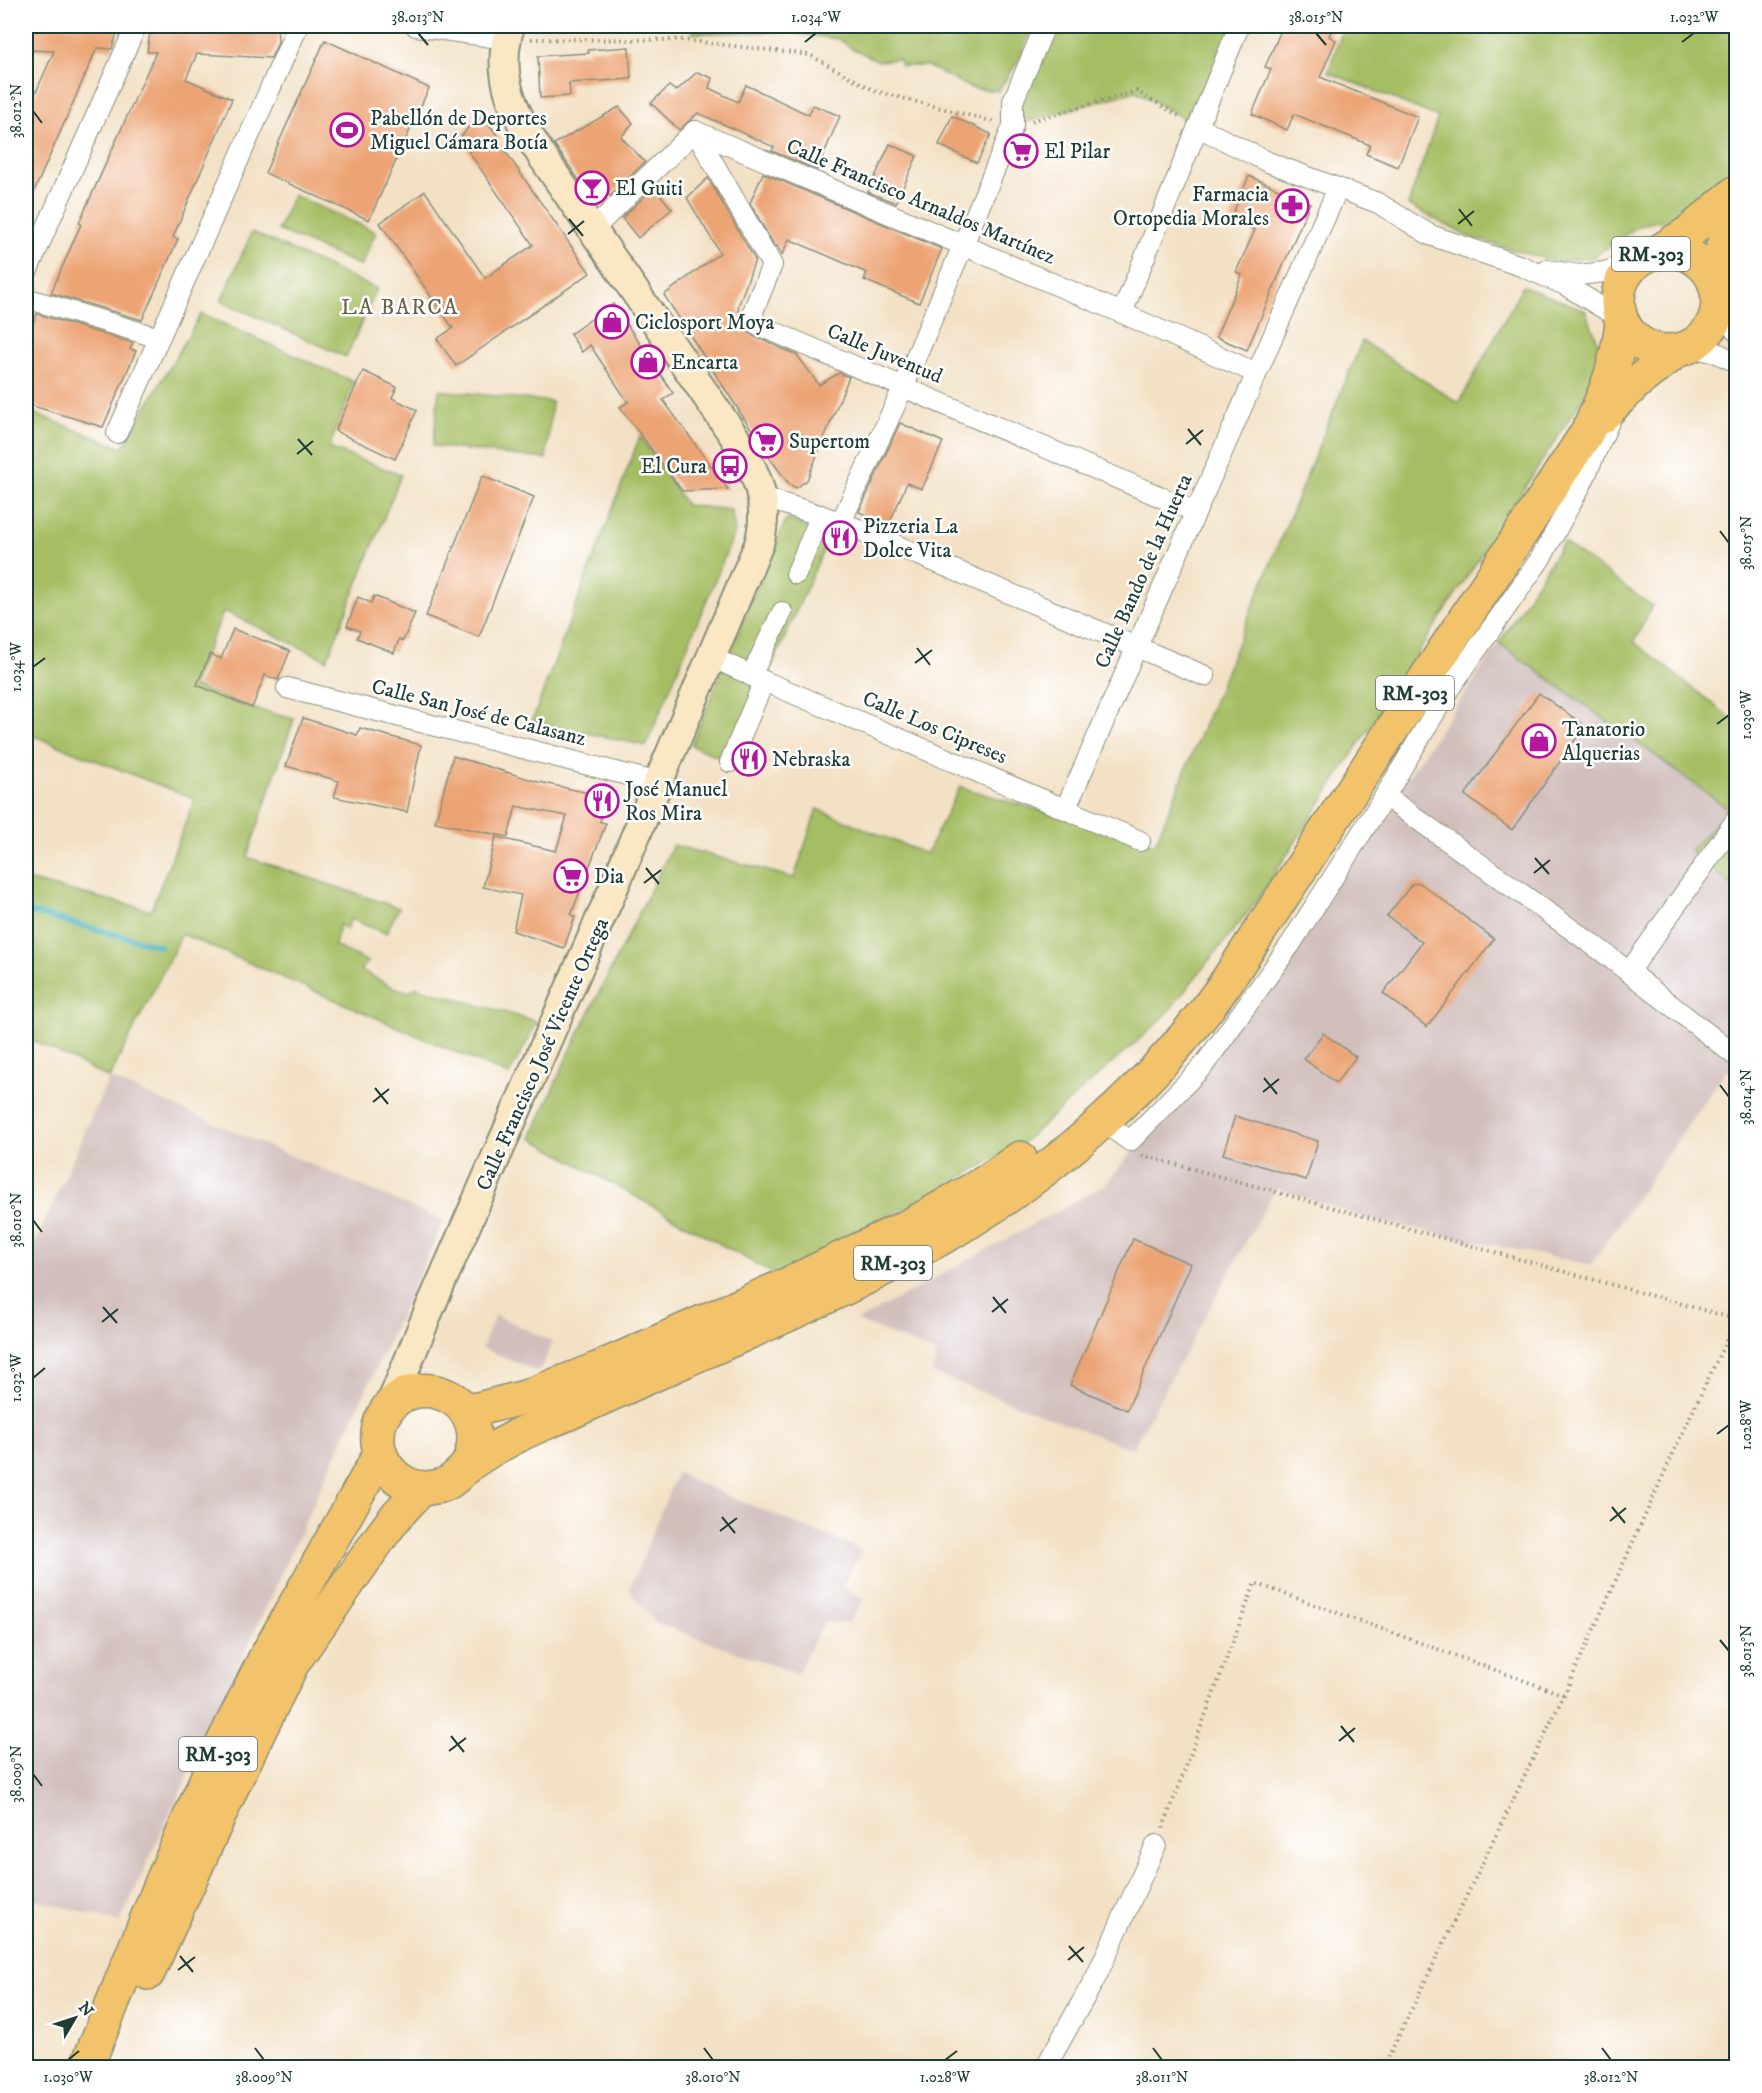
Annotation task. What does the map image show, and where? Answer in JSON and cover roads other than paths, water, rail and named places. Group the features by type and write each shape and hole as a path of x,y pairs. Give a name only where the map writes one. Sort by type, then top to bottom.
{"highway":[{"name":"RM-303","path":"1586,434 1611,377 1619,346 1622,320 1618,304 1619,288 1625,274 1647,257 1689,233 1737,192"},
{"name":"RM-303","path":"105,2067 233,1785 292,1664 398,1514 422,1488 447,1484 466,1468 518,1435 802,1308 928,1246 1028,1180 1102,1121 1177,1047 1200,1019 1586,434 1619,398 1708,330 1714,317 1723,246 1737,206"},
{"name":"RM-303","path":"1647,257 1670,251 1693,258 1702,265 1716,294"},
{"path":"1622,320 1630,333 1640,342 1652,348 1664,350 1682,348"},
{"name":"RM-303","path":"466,1412 525,1397 597,1369 874,1244 955,1200 997,1174 1088,1107 1199,1004 1245,953"},
{"path":"390,1406 413,1392 427,1391 440,1393 459,1404 473,1425 475,1440 466,1468"},
{"name":"RM-303","path":"86,2067 217,1755 264,1660 380,1454 379,1428 390,1406"},
{"path":"380,1454 386,1467 396,1478 408,1485 422,1488"}],"street":[{"path":"26,273 136,26"},
{"path":"117,433 298,26"},
{"path":"416,26 508,32 504,69 516,115 734,436 749,462 762,496 841,522 1206,676"},
{"path":"841,522 903,388 963,246 1012,126 1013,101 1044,26"},
{"path":"1122,314 1239,26"},
{"path":"1198,127 1268,162 1378,202 1430,235 1521,266 1565,285 1622,320"},
{"path":"593,229 695,131"},
{"name":"Calle Francisco Arnaldos Martínez","path":"695,131 1256,373"},
{"name":"Calle Juventud","path":"695,131 772,265 752,314 758,324 1196,512"},
{"name":"Calle Bando de la Huerta","path":"1066,808 1338,188"},
{"path":"1737,249 1716,294 1737,331"},
{"path":"1521,266 1579,275 1604,273 1647,257"},
{"path":"26,298 159,338"},
{"path":"1682,348 1717,353 1737,362"},
{"path":"1102,1121 1130,1141 1204,1065 1290,945 1449,689 1541,558 1582,483 1619,398"},
{"name":"Calle Francisco José Vicente Ortega","path":"430,1308 659,783 759,544 765,512 762,496"},
{"path":"796,574 821,515"},
{"path":"730,762 783,612"},
{"name":"Calle Los Cipreses","path":"711,657 1140,841"},
{"name":"Calle San José de Calasanz","path":"287,688 659,783"},
{"path":"1384,796 1629,972 1737,1056"},
{"path":"1629,972 1737,820"},
{"path":"430,1308 424,1347 425,1362 440,1393"},
{"path":"390,1406 430,1308"},
{"path":"1045,2067 1096,1977 1156,1845"}],"waterway":[{"path":"26,911 160,946"}],"place":[{"name":"Pabellón de Deportes Miguel Cámara Botía","path":"347,130"},
{"name":"El Pilar","path":"1021,151"},
{"name":"El Guiti","path":"592,188"},
{"name":"Farmacia Ortopedia Morales","path":"1292,206"},
{"name":"Ciclosport Moya","path":"612,322"},
{"name":"Encarta","path":"648,362"},
{"name":"Supertom","path":"766,441"},
{"name":"El Cura","path":"730,466"},
{"name":"Pizzeria La Dolce Vita","path":"840,538"},
{"name":"Tanatorio Alquerias","path":"1539,741"},
{"name":"Nebraska","path":"749,759"},
{"name":"José Manuel Ros Mira","path":"602,801"},
{"name":"Dia","path":"571,876"}],"district":[{"name":"LA BARCA","path":"400,306"}]}
